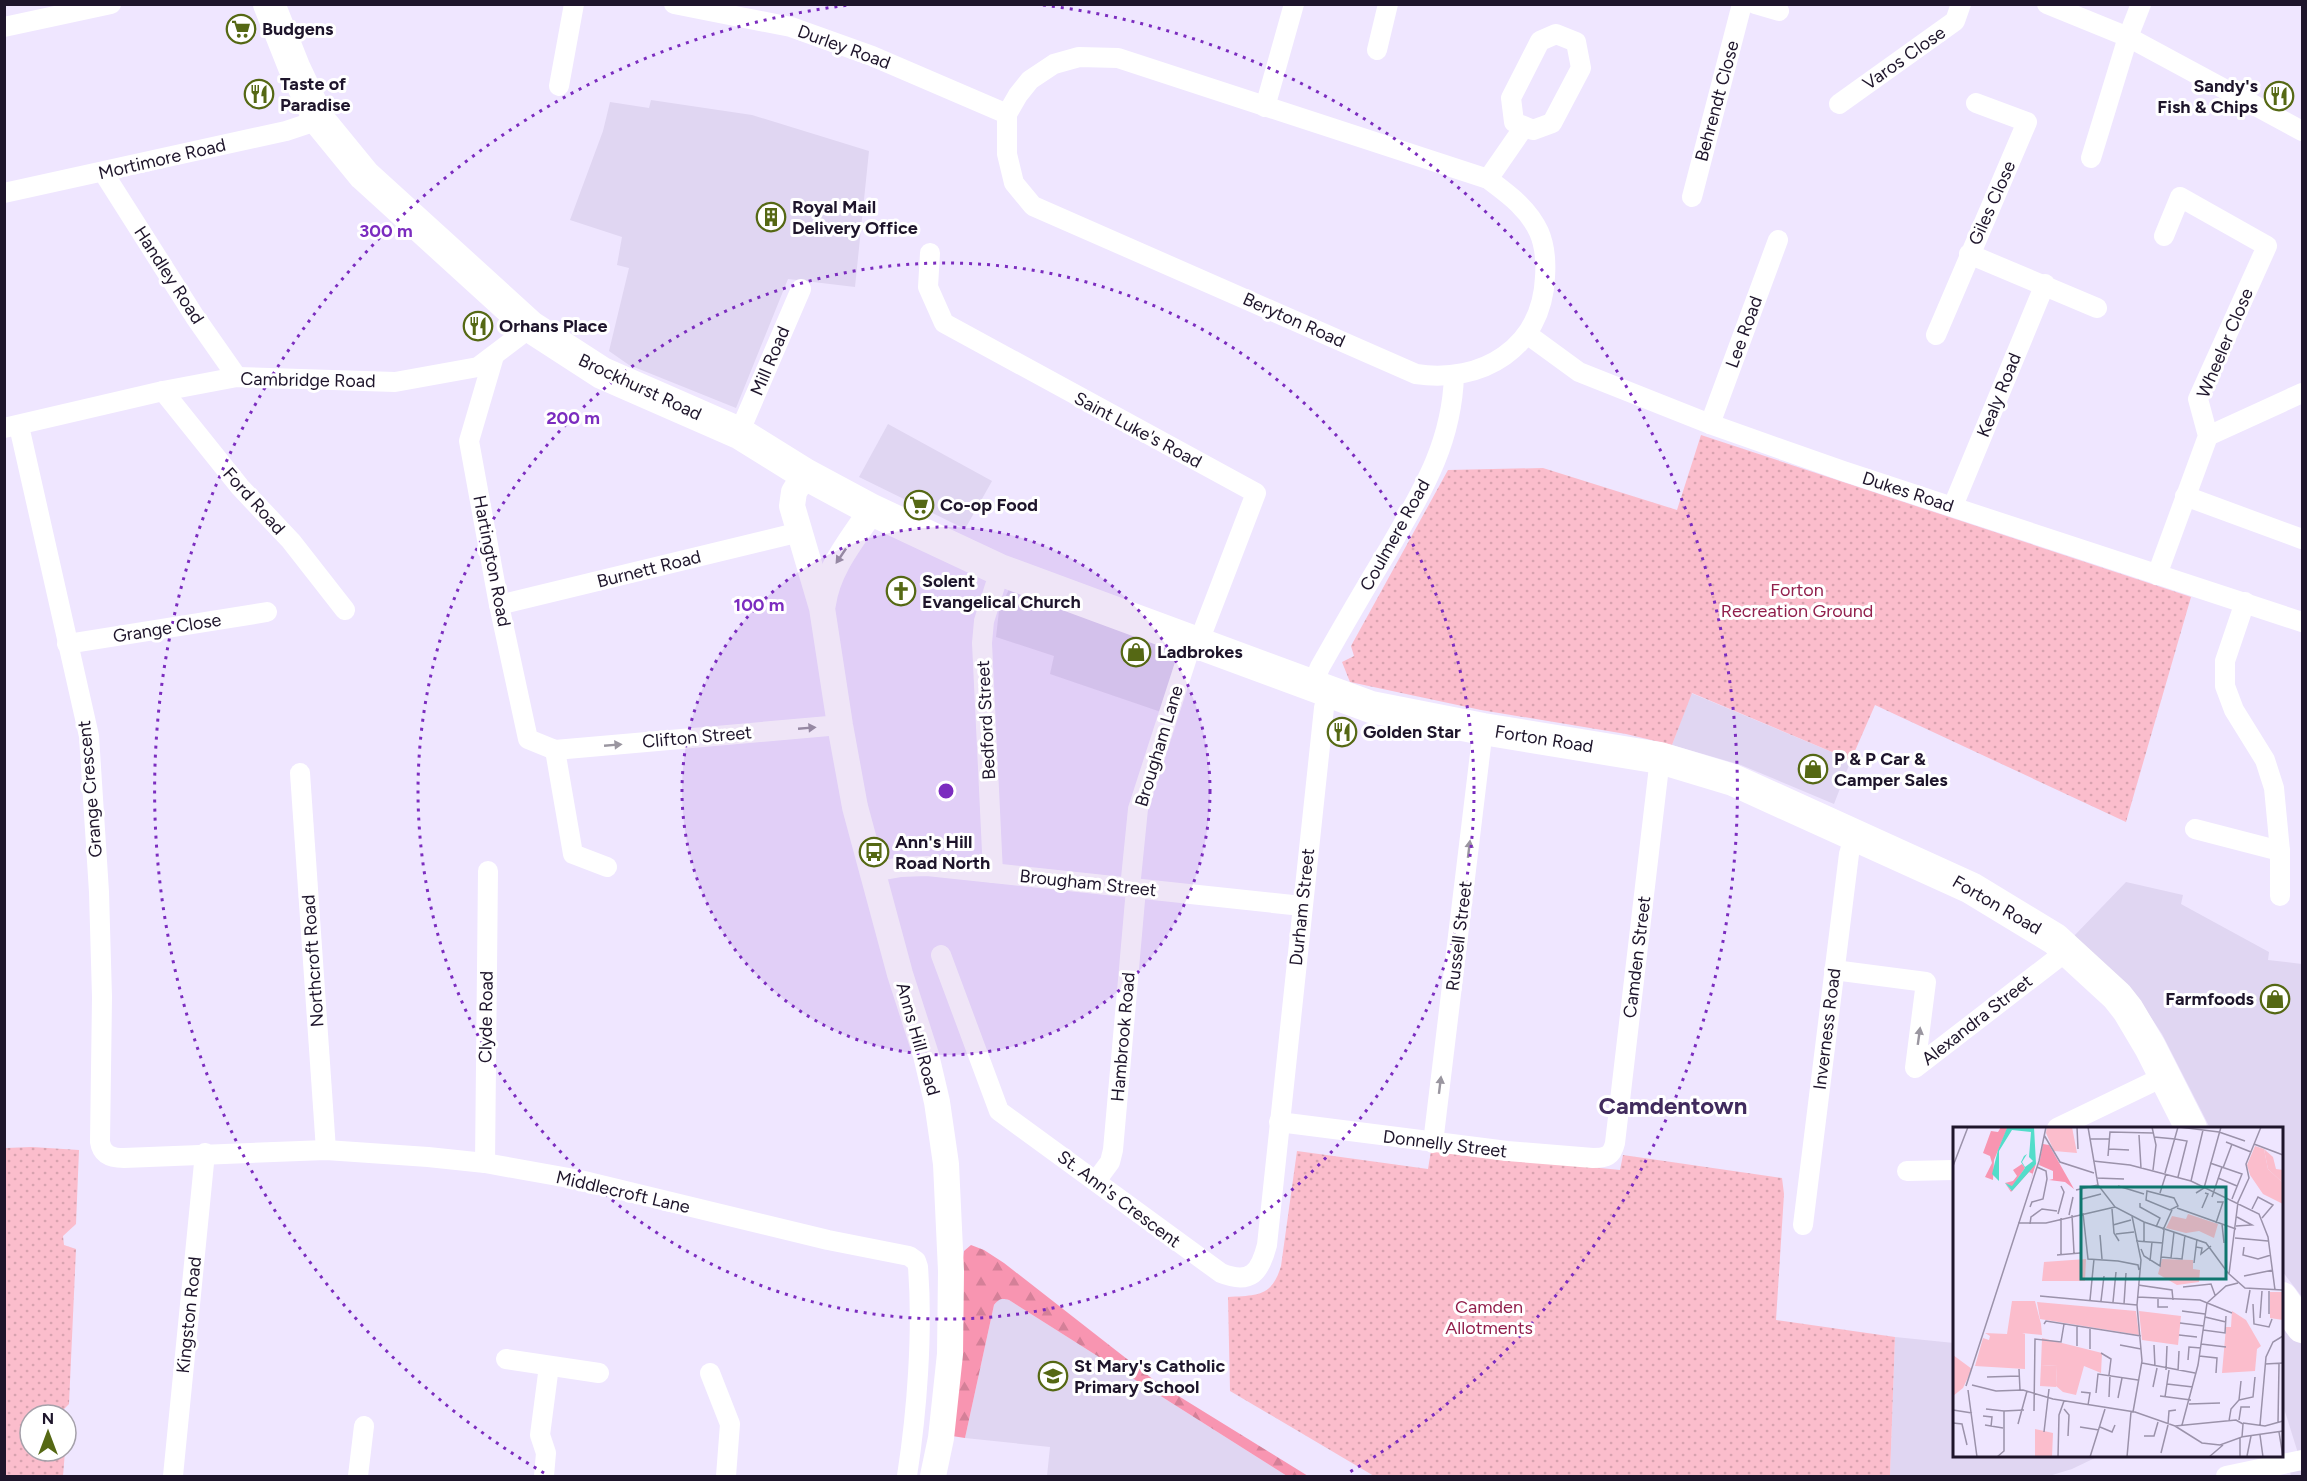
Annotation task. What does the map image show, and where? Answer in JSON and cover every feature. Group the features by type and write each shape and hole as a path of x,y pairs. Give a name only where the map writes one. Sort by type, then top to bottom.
{"main road":[{"name":"Brockhurst Road","path":"269,4 294,67 319,120 364,175 531,327 602,373 740,433 805,474"},
{"name":"Forton Road","path":"805,474 872,510 1000,570 1320,689 1395,714 1660,759 1733,780 1981,893 2040,929 2068,950 2105,984 2128,1010 2190,1127"},
{"path":"2283,1299 2302,1327"}],"street":[{"path":"4,27 111,4"},
{"path":"559,86 574,4"},
{"name":"Durley Road","path":"674,4 791,27 872,56 1007,114"},
{"path":"1265,107 1294,4"},
{"path":"1377,50 1388,4"},
{"name":"Behrendt Close","path":"1692,198 1742,4"},
{"path":"1755,4 1779,11"},
{"name":"Varos Close","path":"1839,104 1955,21 1961,4"},
{"path":"2047,4 2128,37 2302,131"},
{"path":"2091,158 2128,37 2141,4"},
{"path":"1556,34 1576,42 1581,68 1552,123 1533,130 1524,127 1514,122 1511,98 1540,40 1556,34"},
{"name":"Beryton Road","path":"1079,57 1118,58 1488,179 1520,203 1539,232 1546,262 1544,291 1539,314 1527,334 1494,364 1477,371 1454,375 1416,374 1033,206 1014,183 1007,154 1007,114 1030,80 1054,64 1079,57"},
{"name":"Giles Close","path":"1936,335 2027,122 1976,103"},
{"name":"Mortimore Road","path":"4,193 286,131 319,120"},
{"path":"1488,179 1524,127"},
{"name":"Handley Road","path":"103,172 195,317 237,377"},
{"name":"Wheeler Close","path":"2164,236 2180,197 2267,246 2198,399 2208,436"},
{"name":"Lee Road","path":"1710,424 1778,240"},
{"name":"Saint Luke's Road","path":"930,253 928,286 944,323 1256,493 1195,643"},
{"path":"1970,254 2097,308"},
{"name":"Kealy Road","path":"1953,506 2045,285"},
{"name":"Mill Road","path":"740,433 801,290"},
{"name":"Cambridge Road","path":"12,427 237,377 396,382 478,367 531,327"},
{"name":"Dukes Road","path":"1527,334 1579,372 1710,424 1843,471 2302,622"},
{"name":"Hartington Road","path":"494,357 469,441 499,605 528,739 555,750"},
{"name":"Coulmere Road","path":"1320,689 1320,666 1426,483 1447,430 1453,403 1454,375"},
{"name":"Ford Road","path":"163,392 240,487 291,541 345,610"},
{"path":"2157,574 2208,436 2302,393"},
{"name":"Grange Crescent","path":"12,427 89,736 99,892 102,997 100,1142 102,1150 108,1155"},
{"name":"Anns Hill Road","path":"805,474 792,500 792,506 822,608 855,807 900,974 926,1055 937,1102 946,1164 951,1271 950,1342 941,1438 933,1476"},
{"path":"2185,496 2302,539"},
{"name":"Anns Hill Road","path":"822,608 825,589 835,566 872,510"},
{"name":"Burnett Road","path":"499,605 800,532"},
{"name":"Bedford Street","path":"993,873 982,643 984,621 1000,570"},
{"path":"2244,602 2225,661 2225,686 2234,710 2265,760 2274,788 2280,851 2280,896"},
{"name":"Grange Close","path":"67,644 267,612"},
{"name":"Brougham Lane","path":"1133,889 1138,809 1195,643"},
{"name":"Durham Street","path":"1279,1122 1324,708 1320,689"},
{"name":"Clifton Street","path":"555,750 840,725"},
{"name":"Russell Street","path":"1433,1143 1483,729"},
{"path":"555,750 573,854 607,867"},
{"name":"Camden Street","path":"1611,1155 1615,1143 1660,759"},
{"name":"Northcroft Road","path":"300,773 326,1150"},
{"path":"2195,829 2280,851"},
{"name":"Inverness Road","path":"1803,1225 1849,854 1855,834"},
{"name":"Brougham Street","path":"873,872 901,867 927,866 1302,906"},
{"name":"Clyde Road","path":"484,1163 488,871"},
{"name":"Hambrook Road","path":"1096,1181 1110,1162 1113,1150 1133,889"},
{"name":"Alexandra Street","path":"1834,970 1926,982 1914,1068 2068,950"},
{"name":"St. Ann's Crescent","path":"941,954 999,1111 1221,1273 1232,1278 1253,1275 1262,1263 1267,1245 1279,1122"},
{"path":"2062,1127 2089,1122 2165,1076"},
{"name":"Donnelly Street","path":"1279,1122 1433,1143 1593,1158 1606,1158 1611,1155"},
{"name":"Middlecroft Lane","path":"108,1155 124,1158 326,1150 484,1163 580,1180 828,1240 909,1256 913,1258 918,1268 920,1323 914,1421 907,1476"},
{"name":"Kingston Road","path":"173,1476 205,1154"},
{"path":"1907,1171 1953,1170"},
{"path":"506,1359 599,1373"},
{"path":"544,1476 546,1453 540,1435 549,1366"},
{"path":"710,1373 730,1424 726,1476"},
{"path":"358,1476 364,1426"},
{"path":"2226,1476 2302,1460"}],"shaded area":[{"path":"651,100 752,115 869,151 855,287 788,279 736,408 629,365 609,351 629,268 617,265 622,237 570,220 603,131 610,102 649,108"},
{"path":"888,424 992,481 965,529 859,477"},
{"path":"1010,587 1183,654 1164,713 1050,674 1054,656 996,637 999,611"},
{"path":"1691,693 1851,760 1834,804 1741,765 1672,745"},
{"path":"2126,882 2183,895 2181,904 2269,952 2268,960 2302,964 2302,1297 2283,1272 2283,1127 2209,1127 2162,1034 2140,1001 2074,936"},
{"name":"St Mary's Catholic Primary School","path":"1003,1298 1287,1476 1047,1476 1050,1447 965,1438 994,1305"},
{"path":"2283,1317 2302,1345 2302,1466 2283,1405"},
{"path":"1895,1337 1953,1343 1953,1457 2097,1457 2072,1469 2049,1476 1890,1476"},
{"path":"2302,1466 2302,1476 2291,1476 2289,1468"}],"green space":[{"name":"Forton Recreation Ground","path":"1701,435 2191,597 2126,822 1875,705 1851,760 1692,693 1672,745 1626,734 1481,710 1350,682 1342,662 1354,656 1351,646 1448,470 1543,468 1677,510"},
{"path":"5,1148 79,1150 76,1224 63,1236 64,1245 76,1249 69,1403 18,1403 18,1463 64,1463 63,1476 5,1476"},
{"name":"Camden Allotments","path":"1297,1151 1428,1169 1431,1151 1620,1170 1623,1155 1782,1178 1784,1194 1776,1320 1895,1337 1890,1476 1374,1476 1230,1391 1228,1297 1262,1292 1273,1284 1277,1276 1281,1266"},
{"path":"971,1245 984,1250 1004,1263 1159,1384 1308,1476 1287,1476 1009,1300 1004,1299 994,1305 965,1438 952,1436 963,1258 964,1251"}],"place":[{"name":"Budgens","path":"241,29"},
{"name":"Taste of Paradise","path":"259,94"},
{"name":"Sandy's Fish & Chips","path":"2279,96"},
{"name":"Royal Mail Delivery Office","path":"771,217"},
{"name":"Orhans Place","path":"478,326"},
{"name":"Co-op Food","path":"919,505"},
{"name":"Solent Evangelical Church","path":"901,591"},
{"name":"Ladbrokes","path":"1136,652"},
{"name":"Golden Star","path":"1342,732"},
{"name":"P & P Car & Camper Sales","path":"1813,769"},
{"name":"Ann's Hill Road North","path":"874,852"},
{"name":"Farmfoods","path":"2275,999"},
{"name":"St Mary's Catholic Primary School","path":"1053,1376"}],"district":[{"name":"Camdentown","path":"1673,1106"}]}
